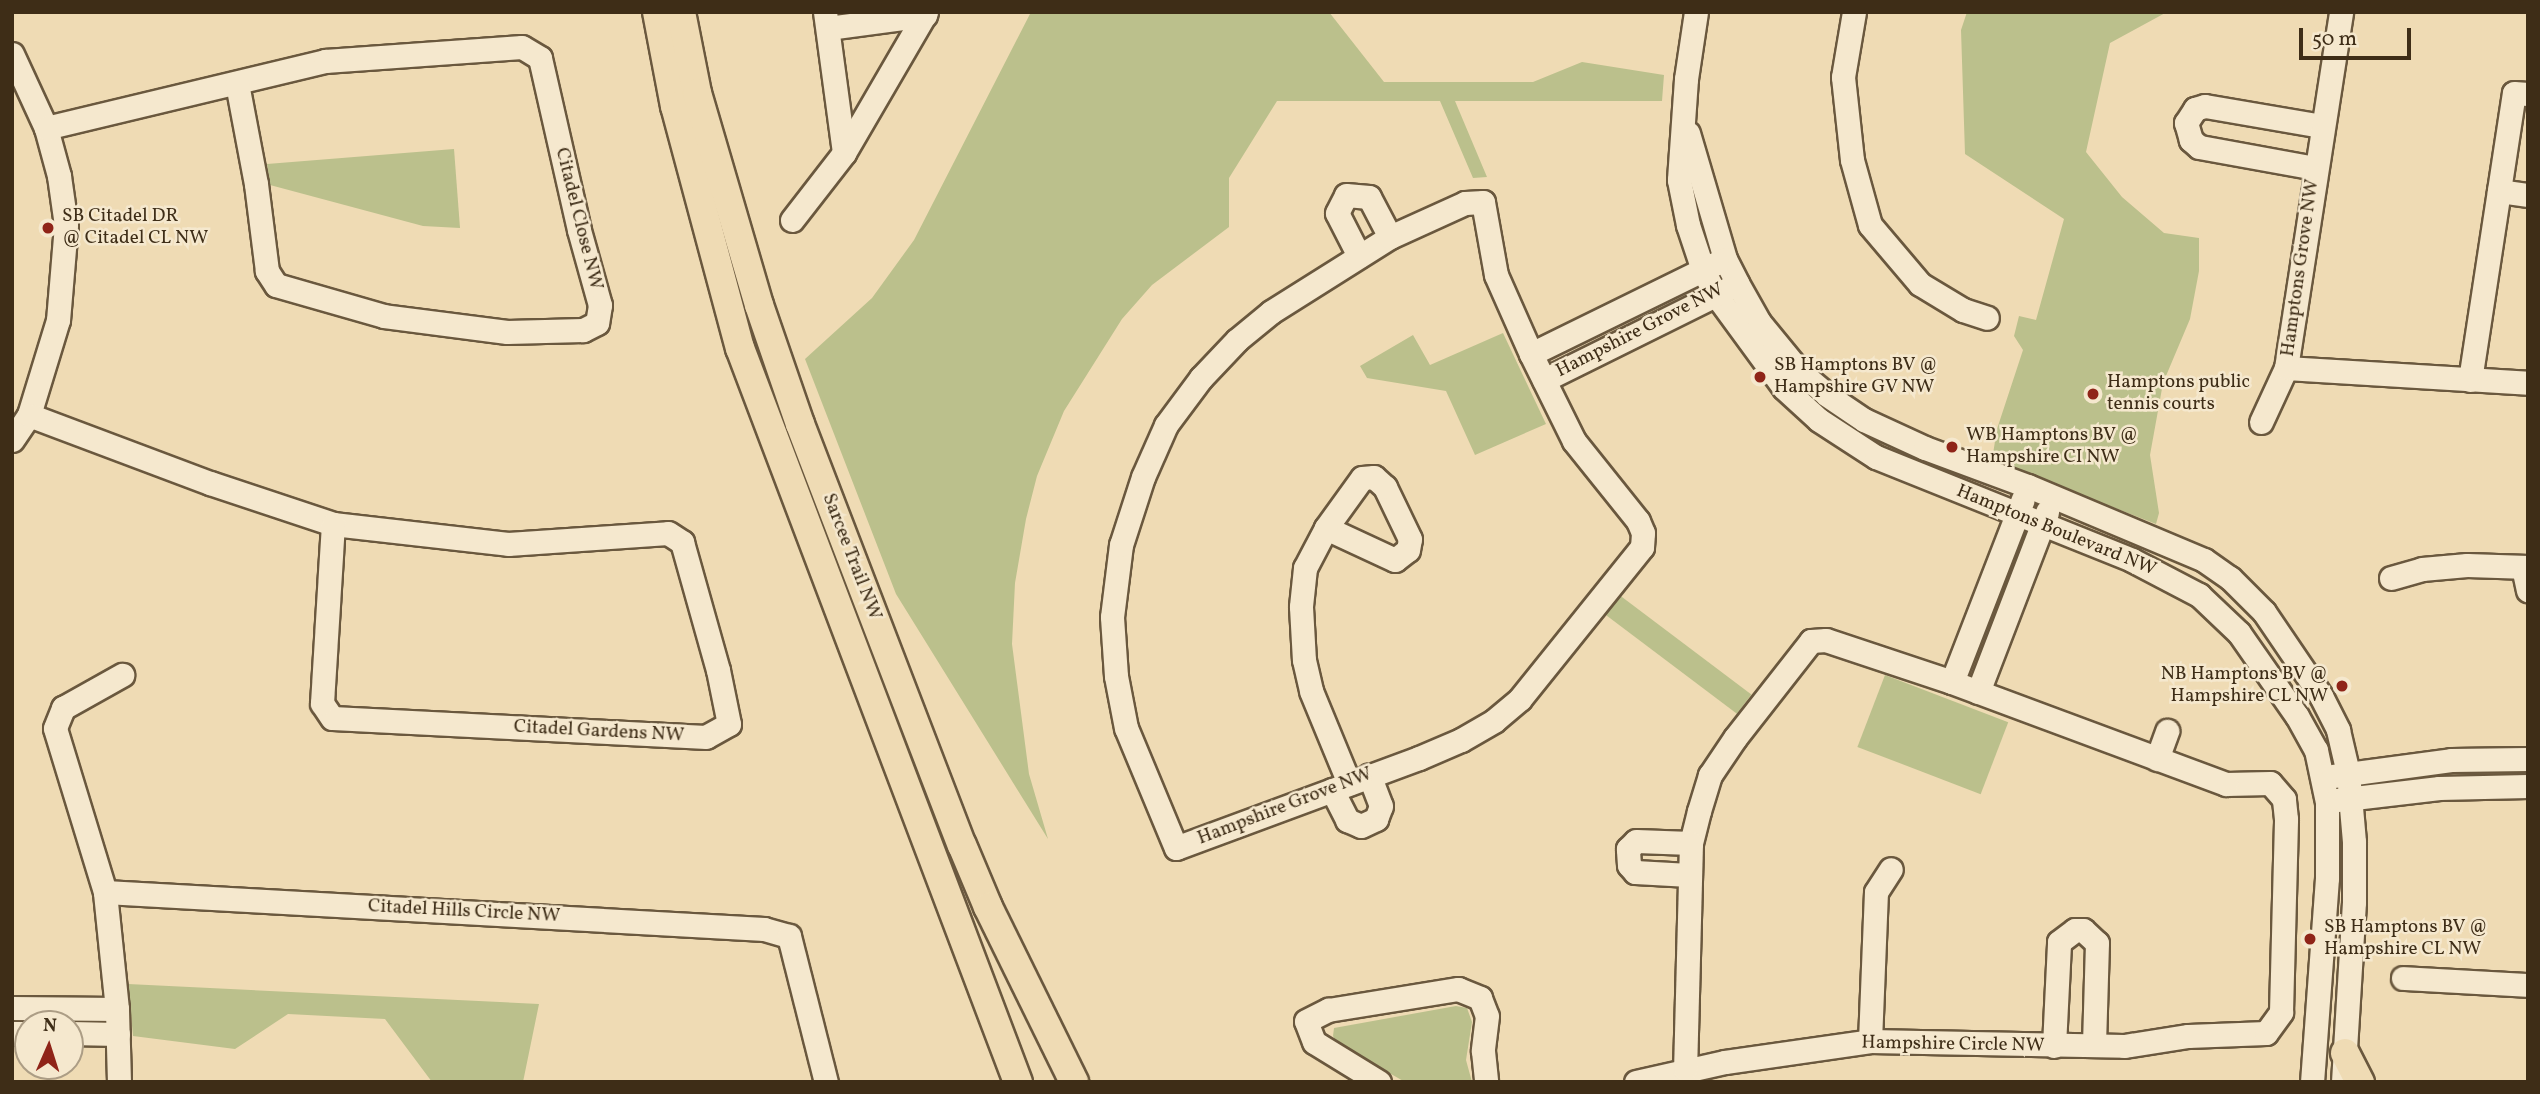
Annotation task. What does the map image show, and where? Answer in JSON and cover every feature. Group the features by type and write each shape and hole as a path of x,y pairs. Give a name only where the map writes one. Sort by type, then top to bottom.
{"main road":[{"name":"Sarcee Trail NW","path":"657,12 675,106 740,348 1018,1082"},
{"name":"Sarcee Trail NW","path":"681,12 701,107 759,305 800,424 962,845 988,906 1074,1082"},
{"path":"979,975 1007,1016 1038,1082"},
{"path":"2345,1053 2360,1082"}],"street":[{"name":"Hamptons Boulevard NW","path":"1696,12 1686,79 1685,125 1679,180 1688,225 1703,270 1716,295 1784,388 1819,420 1876,457 2132,559 2199,595 2239,633 2269,673 2316,750 2324,777 2327,802 2327,878 2312,1082"},
{"path":"1854,12 1843,77 1852,160 1870,225 1920,284 1963,310 1987,318"},
{"name":"Hamptons Grove NW","path":"2341,12 2286,368 2528,383"},
{"path":"844,153 827,20 925,14"},
{"path":"792,220 844,153 925,14"},
{"name":"Citadel Close NW","path":"46,128 325,61 522,47 540,58 579,230 600,305 597,323 583,330 507,332 384,316 276,285 267,271 256,184 237,83"},
{"path":"12,54 46,128 59,176 66,226 64,275 58,320 29,415 12,440"},
{"path":"2470,380 2514,93 2528,94"},
{"path":"2315,168 2199,147 2190,140 2186,123 2195,109 2205,106 2322,126"},
{"name":"Hamptons Boulevard NW","path":"1685,125 1725,259 1759,322 1800,372 1827,395 1864,420 1925,448 2028,486 2204,560 2230,578 2263,612 2321,696 2338,730 2351,798 2354,902 2343,1082"},
{"path":"2499,191 2528,195"},
{"path":"1359,256 1337,213 1346,195 1369,197 1390,237"},
{"name":"Hampshire Grove NW","path":"1483,202 1488,216 1496,275 1531,354 1574,441 1638,521 1643,533 1642,547 1520,699 1494,721 1461,740 1176,848 1126,728 1116,676 1112,617 1121,545 1143,477 1166,425 1201,377 1237,340 1272,313 1390,237 1465,203 1483,202"},
{"name":"Hampshire Grove NW","path":"1531,354 1725,259"},
{"name":"Hampshire Grove NW","path":"1544,380 1737,283"},
{"path":"2261,422 2286,368"},
{"name":"Citadel Gardens NW","path":"29,415 210,483 334,523 508,544 668,533 682,542 718,670 729,724 706,737 332,718 322,703 334,523"},
{"path":"1952,682 2028,486"},
{"path":"1978,692 2053,497"},
{"path":"1326,528 1305,568 1301,607 1304,660 1311,691 1350,783"},
{"path":"2391,578 2421,569 2467,565 2525,567 2528,590"},
{"name":"Hampshire Circle NW","path":"1811,640 1826,640 1952,682 2226,783 2270,783 2284,799 2286,818 2281,1012 2275,1025 2266,1033 2255,1036 2188,1036 2124,1046 1870,1041 1685,1069 1691,843 1710,775 1734,738 1811,640"},
{"path":"119,1082 117,1009 105,892 55,729 63,708 122,675"},
{"path":"2157,759 2167,731"},
{"path":"2324,777 2451,760 2528,759"},
{"path":"2327,802 2439,788 2528,786"},
{"path":"1689,875 1635,872 1629,865 1628,849 1636,841 1691,843"},
{"path":"1870,1041 1876,892 1891,869"},
{"name":"Citadel Hills Circle NW","path":"105,892 764,929 789,936 826,1082"},
{"path":"2054,1046 2059,942 2075,930 2083,930 2097,943 2094,1044"},
{"path":"2403,978 2528,985"},
{"path":"1379,1082 1314,1042 1306,1021 1328,1010 1458,989 1480,998 1486,1016 1483,1051 1486,1082"},
{"path":"12,1008 117,1009"},
{"path":"84,1033 118,1034"},
{"path":"1636,1082 1685,1069"}],"green space":[{"path":"1031,12 1329,12 1384,82 1533,82 1582,62 1664,75 1662,101 1455,101 1487,177 1473,178 1440,101 1277,101 1229,178 1229,227 1152,285 1122,319 1064,411 1037,476 1026,519 1015,583 1012,644 1029,774 1048,839 896,594 805,359 872,298 914,240"},
{"path":"1967,12 2167,12 2110,43 2086,152 2122,197 2164,233 2199,238 2199,271 2190,319 2163,383 2150,455 2159,513 2156,524 1992,460 1997,429 2023,350 2014,336 2019,316 2036,320 2064,219 1965,154 1961,30"},
{"path":"454,149 460,228 423,226 270,185 267,164"},
{"path":"1503,333 1546,424 1475,455 1446,391 1367,378 1360,366 1413,335 1430,365"},
{"path":"1618,594 1751,695 1737,714 1604,613"},
{"path":"1885,675 2008,722 1981,794 1857,747"},
{"path":"128,984 539,1004 523,1082 432,1082 385,1019 288,1014 235,1049 133,1036"},
{"path":"1456,1006 1467,1008 1472,1022 1466,1060 1472,1082 1405,1082 1337,1043 1333,1036 1334,1028"}],"place":[{"name":"SB Citadel DR @ Citadel CL NW","path":"48,228"},
{"name":"SB Hamptons BV @ Hampshire GV NW","path":"1760,377"},
{"name":"Hamptons public tennis courts","path":"2093,394"},
{"name":"WB Hamptons BV @ Hampshire CI NW","path":"1952,447"},
{"name":"NB Hamptons BV @ Hampshire CL NW","path":"2342,686"},
{"name":"SB Hamptons BV @ Hampshire CL NW","path":"2310,939"}]}
